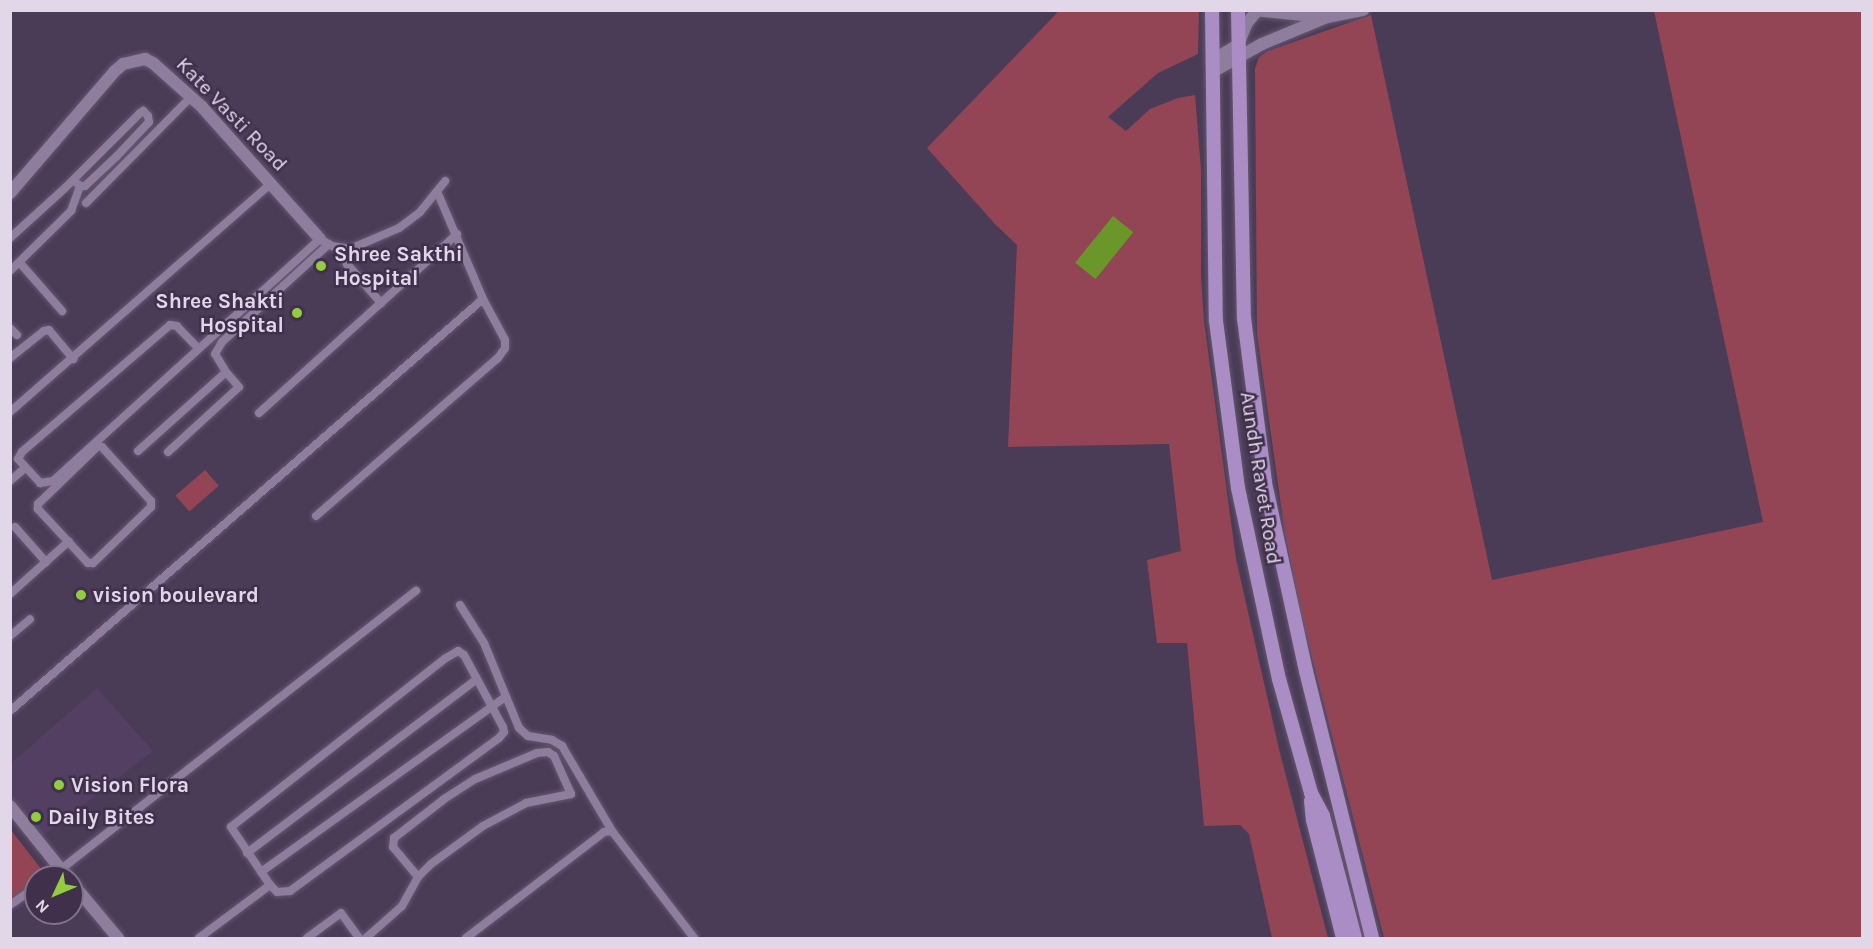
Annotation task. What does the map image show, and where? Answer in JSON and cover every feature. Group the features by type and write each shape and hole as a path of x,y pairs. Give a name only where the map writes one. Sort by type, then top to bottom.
{"main road":[{"name":"Aundh Ravet Road","path":"1212,10 1216,321 1231,441 1252,560 1279,679 1311,793 1323,816 1355,939"},
{"name":"Aundh Ravet Road","path":"1238,10 1244,318 1265,483 1301,648 1372,939"},
{"path":"1311,793 1313,820 1343,939"}],"street":[{"path":"1214,65 1238,52 1327,17 1363,10"},
{"path":"1238,52 1247,23 1255,11 1327,17"},
{"name":"Kate Vasti Road","path":"10,193 123,64 145,59 153,63 191,97 324,241"},
{"path":"86,203 191,97"},
{"path":"10,238 77,183 143,111 149,122 85,186 77,183"},
{"path":"324,241 342,249 350,249 410,221 445,181"},
{"path":"10,271 71,211 77,183"},
{"path":"10,412 272,183"},
{"path":"316,516 502,353 505,340 483,299 437,191"},
{"path":"259,413 457,234"},
{"path":"198,348 177,326 170,325 22,452 18,459 40,483 53,481 198,348 324,241"},
{"path":"168,452 239,387 215,354 218,346 324,241"},
{"path":"342,249 347,264 381,303"},
{"path":"20,263 62,310"},
{"path":"10,711 483,299"},
{"path":"10,327 17,335"},
{"path":"10,358 44,331 49,330 73,359"},
{"path":"138,451 226,372"},
{"path":"98,446 102,447 151,501 151,507 93,563 88,563 69,541 38,509 38,504 98,446"},
{"path":"10,481 25,468"},
{"path":"15,527 46,562"},
{"path":"10,594 69,541"},
{"path":"73,865 416,591"},
{"path":"460,605 484,644 513,718 528,736 552,740 562,746 612,831 694,939"},
{"path":"10,636 30,619"},
{"path":"458,651 464,655 477,679 503,727 504,732 499,738 290,891 277,892 247,853 231,827 446,658 458,651"},
{"path":"247,853 477,679"},
{"path":"261,872 490,706 505,698"},
{"path":"366,939 402,906 418,877 483,826 526,803 571,794 554,756 548,752 537,753 475,779 443,800 394,838 393,847 418,877"},
{"path":"10,806 53,865"},
{"path":"466,939 604,832 612,831"},
{"path":"199,939 270,885"},
{"path":"10,905 24,895"},
{"path":"84,898 118,939"},
{"path":"307,939 341,913 359,939"}],"shaded area":[{"path":"1055,11 1199,11 1198,54 1158,73 1108,117 1126,131 1150,109 1178,98 1195,95 1201,169 1201,276 1204,321 1236,559 1279,749 1328,938 1272,938 1249,834 1240,825 1204,826 1187,643 1157,643 1147,560 1181,551 1169,444 1008,447 1017,245 995,224 927,148 1057,13"},
{"path":"1654,11 1862,11 1862,938 1384,938 1302,619 1285,534 1257,334 1255,69 1259,57 1268,51 1371,15 1492,580 1763,522"},
{"path":"1113,216 1133,232 1095,279 1075,263"},
{"path":"205,470 219,486 189,511 176,496"},
{"path":"97,688 153,751 41,837 11,797 10,764"},
{"path":"10,829 38,865 24,865 24,892 11,901"}],"place":[{"name":"Shree Sakthi Hospital","path":"321,266"},
{"name":"Shree Shakti Hospital","path":"297,313"},
{"name":"vision boulevard","path":"81,595"},
{"name":"Vision Flora","path":"59,785"},
{"name":"Daily Bites","path":"36,817"}]}
